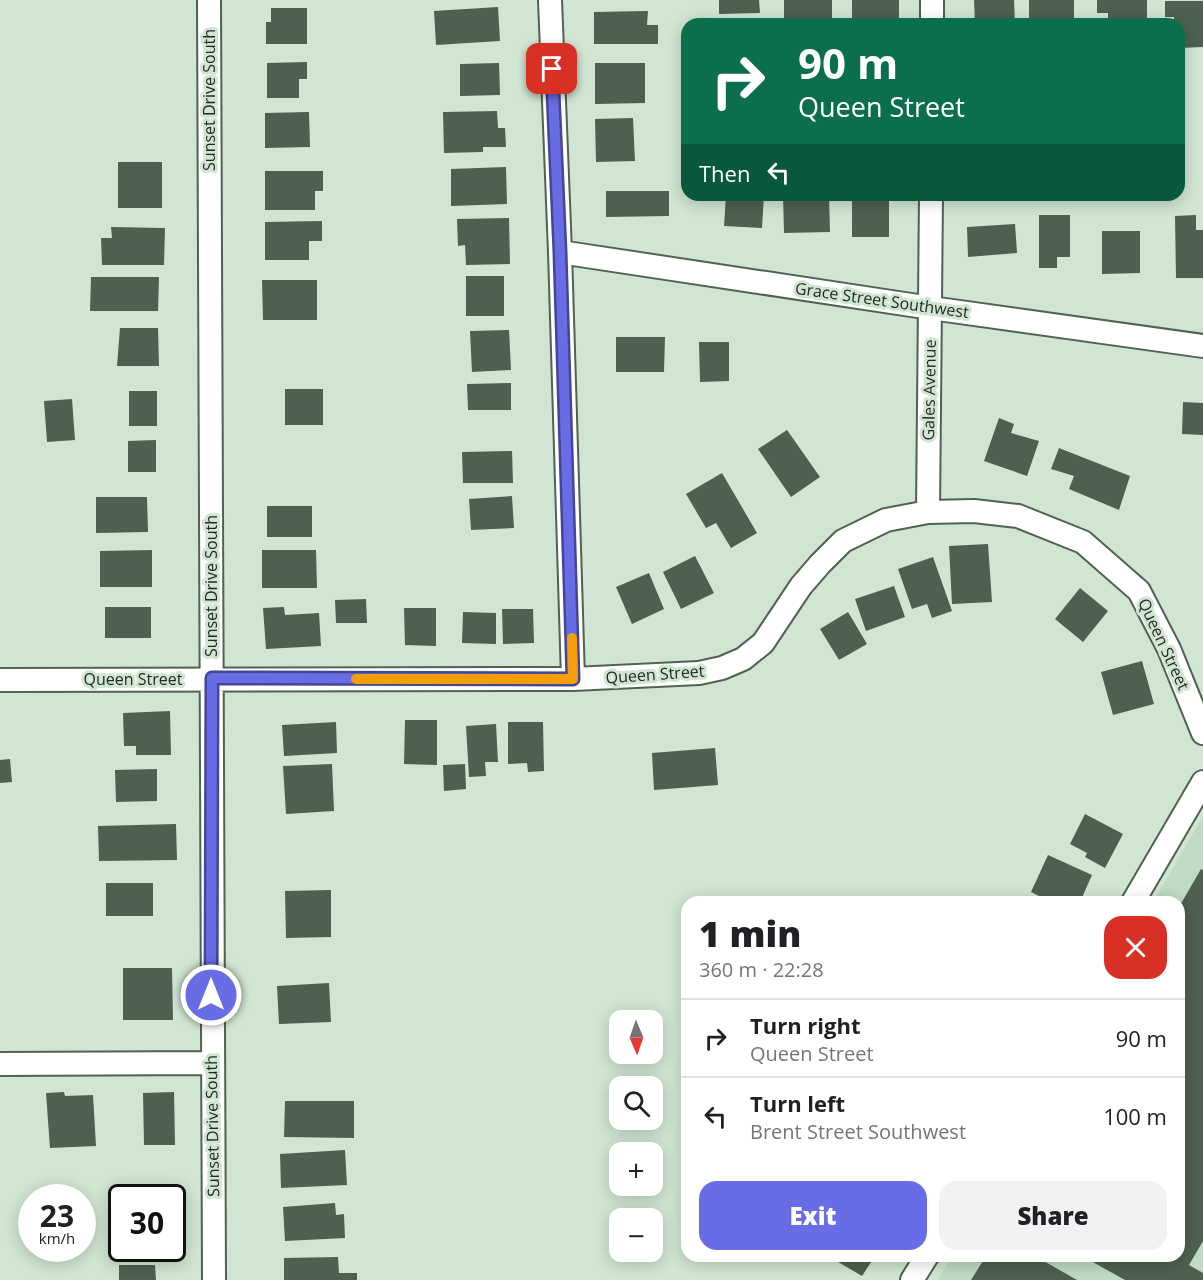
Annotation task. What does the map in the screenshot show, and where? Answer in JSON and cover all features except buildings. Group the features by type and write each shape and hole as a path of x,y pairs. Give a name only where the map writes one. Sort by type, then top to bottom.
{"street":[{"name":"Sunset Drive South","path":"208,0 212,678 211,1063 214,1280"},
{"path":"550,0 573,679"},
{"path":"932,0 932,18"},
{"name":"Gales Avenue","path":"928,513 931,201"},
{"name":"Grace Street Southwest","path":"560,252 1203,346"},
{"name":"Queen Street","path":"0,680 573,679 699,673 722,668 743,659 763,643 801,586 843,541 886,520 928,513 974,510 1018,516 1083,542 1139,591 1169,649 1203,733"},
{"path":"1136,896 1203,782"},
{"path":"0,1064 211,1063"},
{"path":"912,1280 923,1262"}],"shaded area":[{"path":"1203,816 1203,1280 938,1280 948,1262 1185,1262 1185,896 1157,896"}],"slow traffic":[{"path":"356,679 573,679 572,638"}],"route":[{"path":"211,995 212,678 573,679 552,69"}]}
